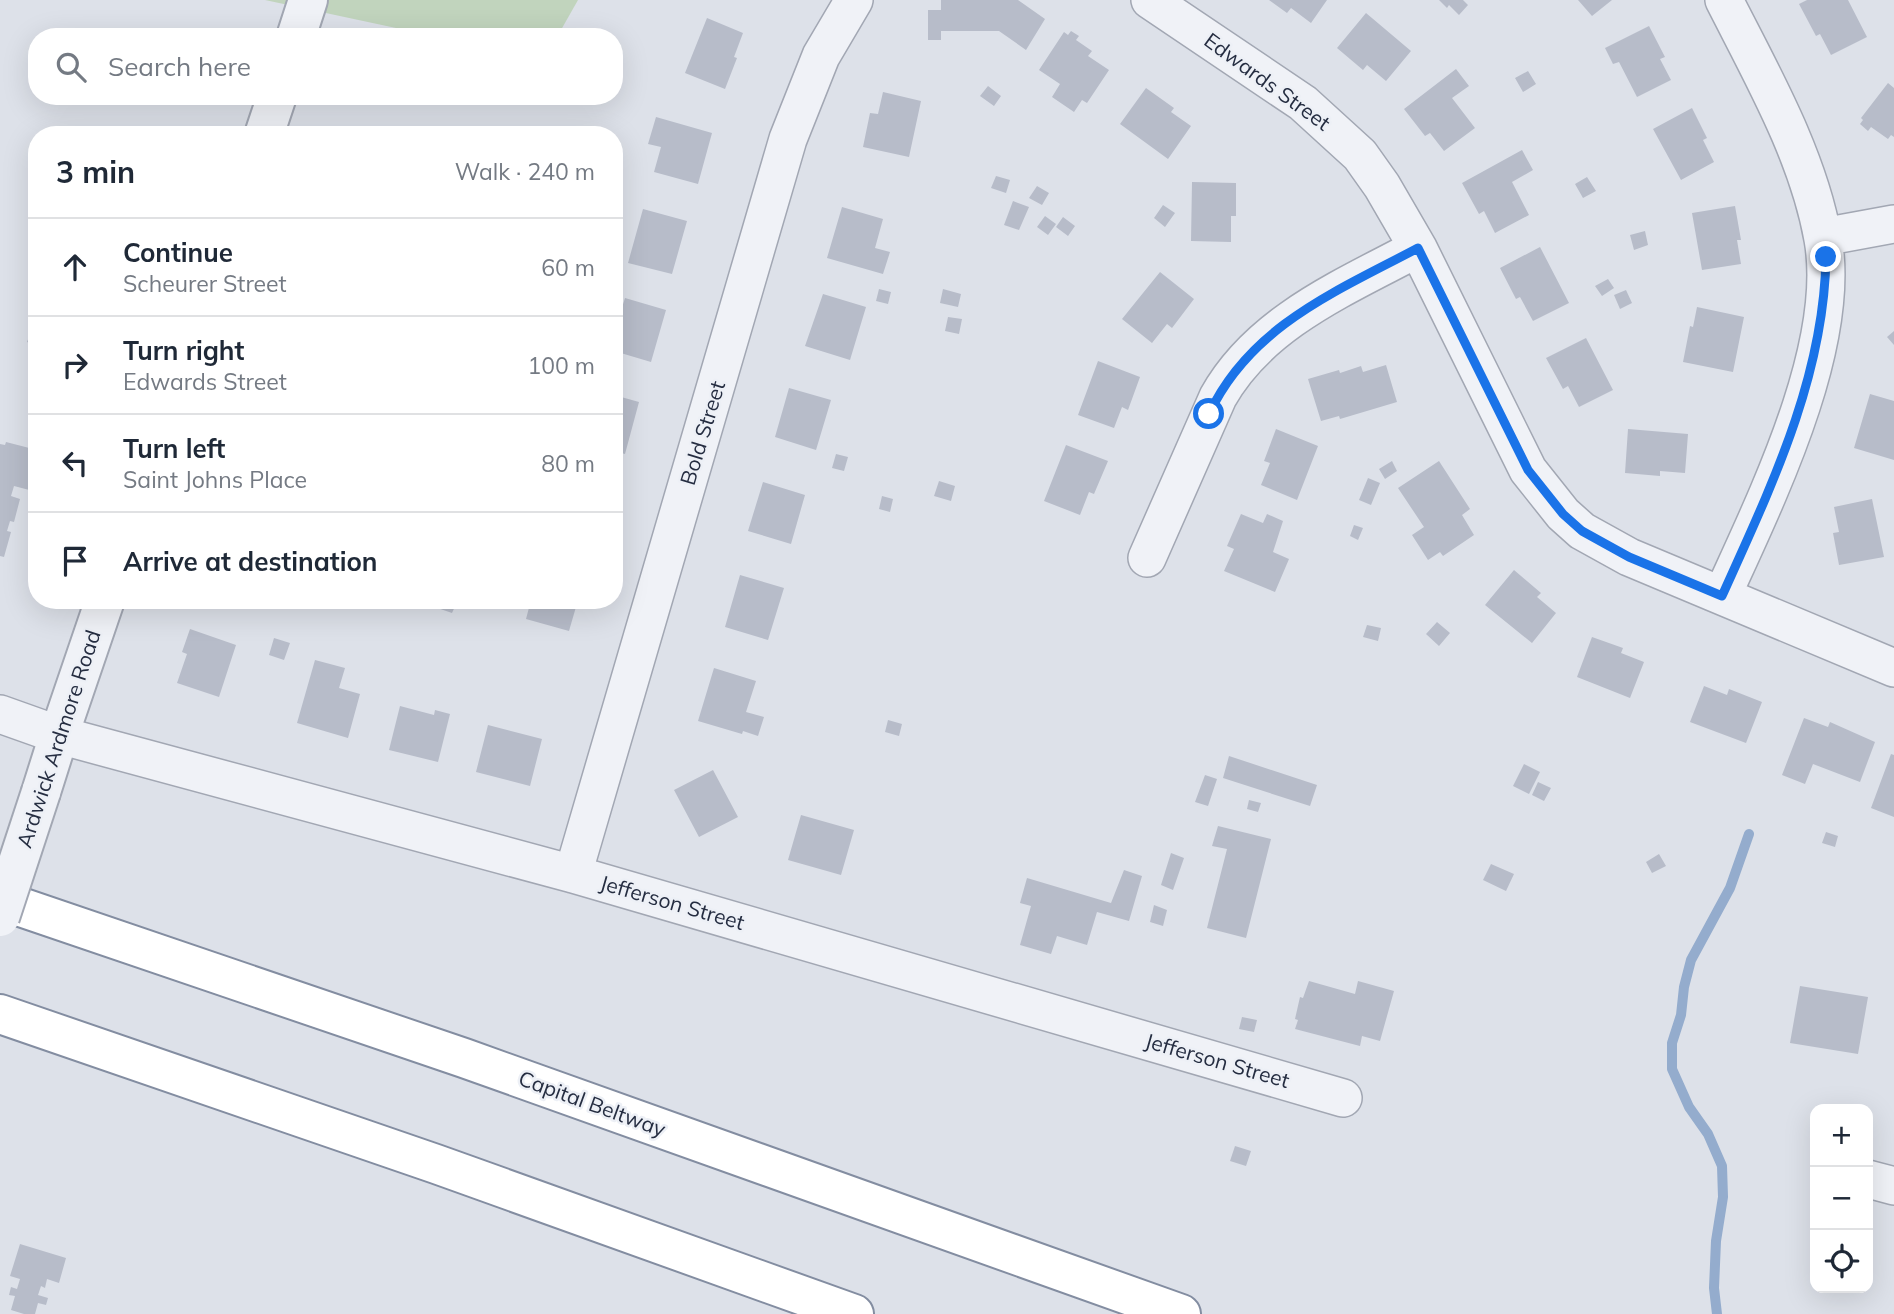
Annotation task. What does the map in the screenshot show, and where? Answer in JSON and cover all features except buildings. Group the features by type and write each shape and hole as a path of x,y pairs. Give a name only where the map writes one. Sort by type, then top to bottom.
{"highway":[{"name":"Capital Beltway","path":"0,900 464,1058 1181,1314"},
{"path":"0,1014 436,1164 854,1314"}],"street":[{"path":"299,28 308,0"},
{"name":"Bold Street","path":"573,874 788,139 821,56 854,0"},
{"name":"Edwards Street","path":"1150,0 1283,89 1338,133 1360,155 1382,186 1418,248 1528,470 1563,514 1582,531 1629,557 1894,667"},
{"path":"1722,596 1781,463 1806,394 1821,322 1825,287 1823,236 1806,176 1785,119 1724,0"},
{"path":"267,126 274,105"},
{"path":"1823,236 1894,224"},
{"path":"1147,558 1218,397 1242,361 1289,320 1418,248"},
{"name":"Ardwick Ardmore Road","path":"0,917 102,609"},
{"name":"Jefferson Street","path":"0,714 59,735 573,874 1343,1098"},
{"path":"1873,1180 1894,1186"}],"green space":[{"path":"265,0 578,0 562,28 396,28"}],"waterway":[{"path":"1717,1314 1714,1288 1716,1241 1723,1197 1722,1166 1708,1134 1689,1107 1672,1069 1672,1043 1681,1015 1691,960 1730,888 1749,834"}],"route":[{"path":"1209,414 1228,379 1242,361 1289,320 1418,248 1528,470 1563,514 1582,531 1629,557 1722,596 1781,463 1806,394 1821,322 1826,257"}]}
